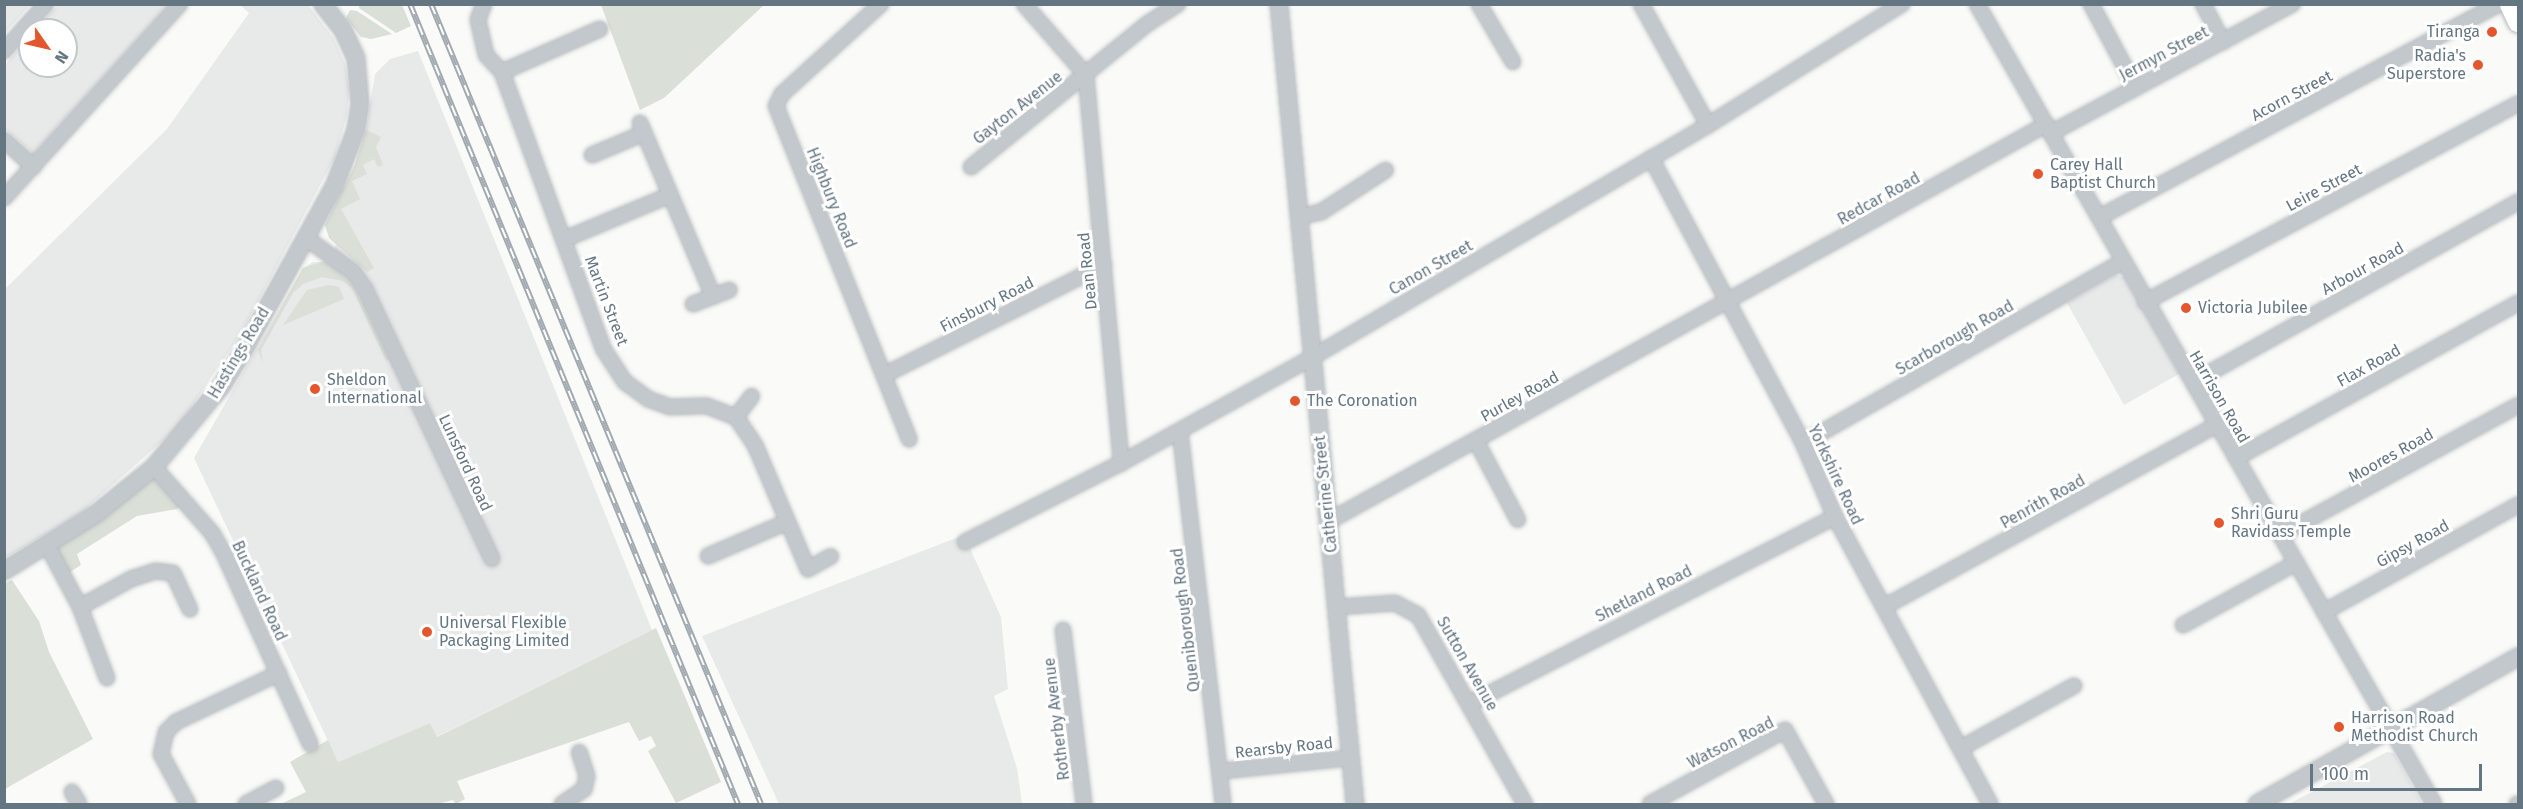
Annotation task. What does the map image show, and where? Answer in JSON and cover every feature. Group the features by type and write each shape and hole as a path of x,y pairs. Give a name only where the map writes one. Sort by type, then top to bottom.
{"street":[{"path":"4,51 46,4"},
{"path":"4,198 180,4"},
{"name":"Hastings Road","path":"4,571 122,495 154,467 221,387 306,238 334,187 356,130 360,105 356,58 343,30 323,4"},
{"name":"Martin Street","path":"484,4 478,20 486,55 502,72 604,350 625,382 659,404 706,406 736,417"},
{"name":"Highbury Road","path":"881,4 776,102 909,439"},
{"path":"1024,4 1086,75"},
{"name":"Gayton Avenue","path":"971,166 1147,24 1178,4"},
{"name":"Catherine Street","path":"1279,4 1355,804"},
{"path":"1479,4 1513,62"},
{"path":"1641,4 1708,124"},
{"name":"Canon Street","path":"965,542 1121,463 1311,358 1708,124 1902,4"},
{"name":"Harrison Road","path":"1977,4 2100,217 2122,262 2434,804"},
{"path":"2091,4 2136,88"},
{"path":"2203,4 2223,42"},
{"name":"Jermyn Street","path":"2049,128 2136,88 2293,4"},
{"name":"Acorn Street","path":"2100,217 2512,10"},
{"path":"502,72 600,29"},
{"name":"Dean Road","path":"1086,75 1121,463"},
{"name":"Leire Street","path":"2145,302 2518,104"},
{"path":"592,155 642,128 713,296"},
{"name":"Redcar Road","path":"1727,303 2049,128"},
{"path":"4,140 33,166"},
{"name":"Yorkshire Road","path":"1651,158 1803,443 1835,518 1990,804"},
{"path":"1299,217 1321,212 1386,170"},
{"path":"565,239 670,195"},
{"name":"Arbour Road","path":"2193,382 2518,202"},
{"name":"Lunsford Road","path":"306,238 353,272 365,289 492,559"},
{"name":"Scarborough Road","path":"1803,443 2122,262"},
{"name":"Finsbury Road","path":"884,375 1104,265"},
{"path":"693,304 729,290"},
{"name":"Purley Road","path":"1329,520 1727,303"},
{"name":"Flax Road","path":"2236,459 2518,303"},
{"path":"752,396 736,417 755,444 808,569 831,556"},
{"name":"Moores Road","path":"2280,535 2518,405"},
{"name":"Penrith Road","path":"1884,607 2217,425"},
{"name":"Queniborough Road","path":"1180,431 1222,771 1223,804"},
{"path":"1476,441 1518,520"},
{"name":"Buckland Road","path":"154,467 212,533 310,744"},
{"name":"Gipsy Road","path":"2324,612 2518,505"},
{"name":"Shetland Road","path":"1471,703 1835,518"},
{"path":"708,556 787,522"},
{"path":"47,545 80,607 107,678"},
{"path":"2183,625 2296,563"},
{"path":"80,607 130,579 156,571 173,573 190,609"},
{"name":"Sutton Avenue","path":"1337,608 1395,603 1418,615 1471,703 1525,804"},
{"name":"Rotherby Avenue","path":"1063,630 1084,804"},
{"path":"2257,804 2392,732 2518,657"},
{"path":"189,804 161,754 166,732 176,722 279,673"},
{"path":"1961,748 2074,686"},
{"name":"Watson Road","path":"1650,804 1785,730 1826,804"},
{"path":"562,804 584,789 588,776 579,752"},
{"name":"Rearsby Road","path":"1222,771 1351,758"},
{"path":"246,804 276,788"},
{"path":"72,792 79,804"}],"shaded area":[{"path":"601,4 764,5 664,98 640,110"},
{"path":"4,5 30,5 5,33"},
{"path":"58,5 168,5 33,153 5,129 5,65 18,50 18,78 78,78 78,18 46,18"},
{"path":"240,5 308,5 334,39 345,64 349,90 347,115 335,157 240,335 176,429 83,511 5,558 4,290 167,129 249,13"},
{"path":"359,5 402,5 411,26 396,33 359,8"},
{"path":"350,10 357,11 392,34 371,39 361,37 346,18"},
{"path":"418,51 652,630 436,737 430,723 338,762 194,458 303,268 313,262 327,262 336,245 325,225 354,167 366,130 375,74 390,59"},
{"path":"366,130 381,137 376,147 383,165 378,167 374,159 363,165 367,174 352,181 360,199 341,209 374,268 367,272 329,238 325,225 354,167"},
{"path":"324,261 342,274 357,293 389,359 386,361 352,288 343,281 322,277 303,284 293,293 261,350 263,363 258,350 303,268"},
{"path":"2116,275 2124,277 2179,374 2124,405 2067,303"},
{"path":"329,285 339,287 344,299 283,325 307,290"},
{"path":"154,467 186,503 177,509 137,516 77,554 81,565 67,574 47,545"},
{"path":"964,535 1001,617 1008,689 994,696 1017,768 1022,804 779,804 702,636"},
{"path":"12,580 39,621 49,652 93,739 5,789 4,584"},
{"path":"656,628 721,782 676,803 648,751 656,746 651,736 639,741 629,722 457,781 465,799 456,804 453,800 437,804 281,804 306,792 290,762 328,740 338,762 430,723 437,737"},
{"path":"2387,752 2394,753 2422,804 2289,804"}],"railway":[{"path":"410,4 738,804"},
{"path":"431,4 761,804"}],"place":[{"name":"Tiranga","path":"2492,32"},
{"name":"Radia's Superstore","path":"2478,65"},
{"name":"Carey Hall Baptist Church","path":"2038,174"},
{"name":"Victoria Jubilee","path":"2186,308"},
{"name":"Sheldon International","path":"315,389"},
{"name":"The Coronation","path":"1295,401"},
{"name":"Shri Guru Ravidass Temple","path":"2219,523"},
{"name":"Universal Flexible Packaging Limited","path":"427,632"},
{"name":"Harrison Road Methodist Church","path":"2339,727"}]}
